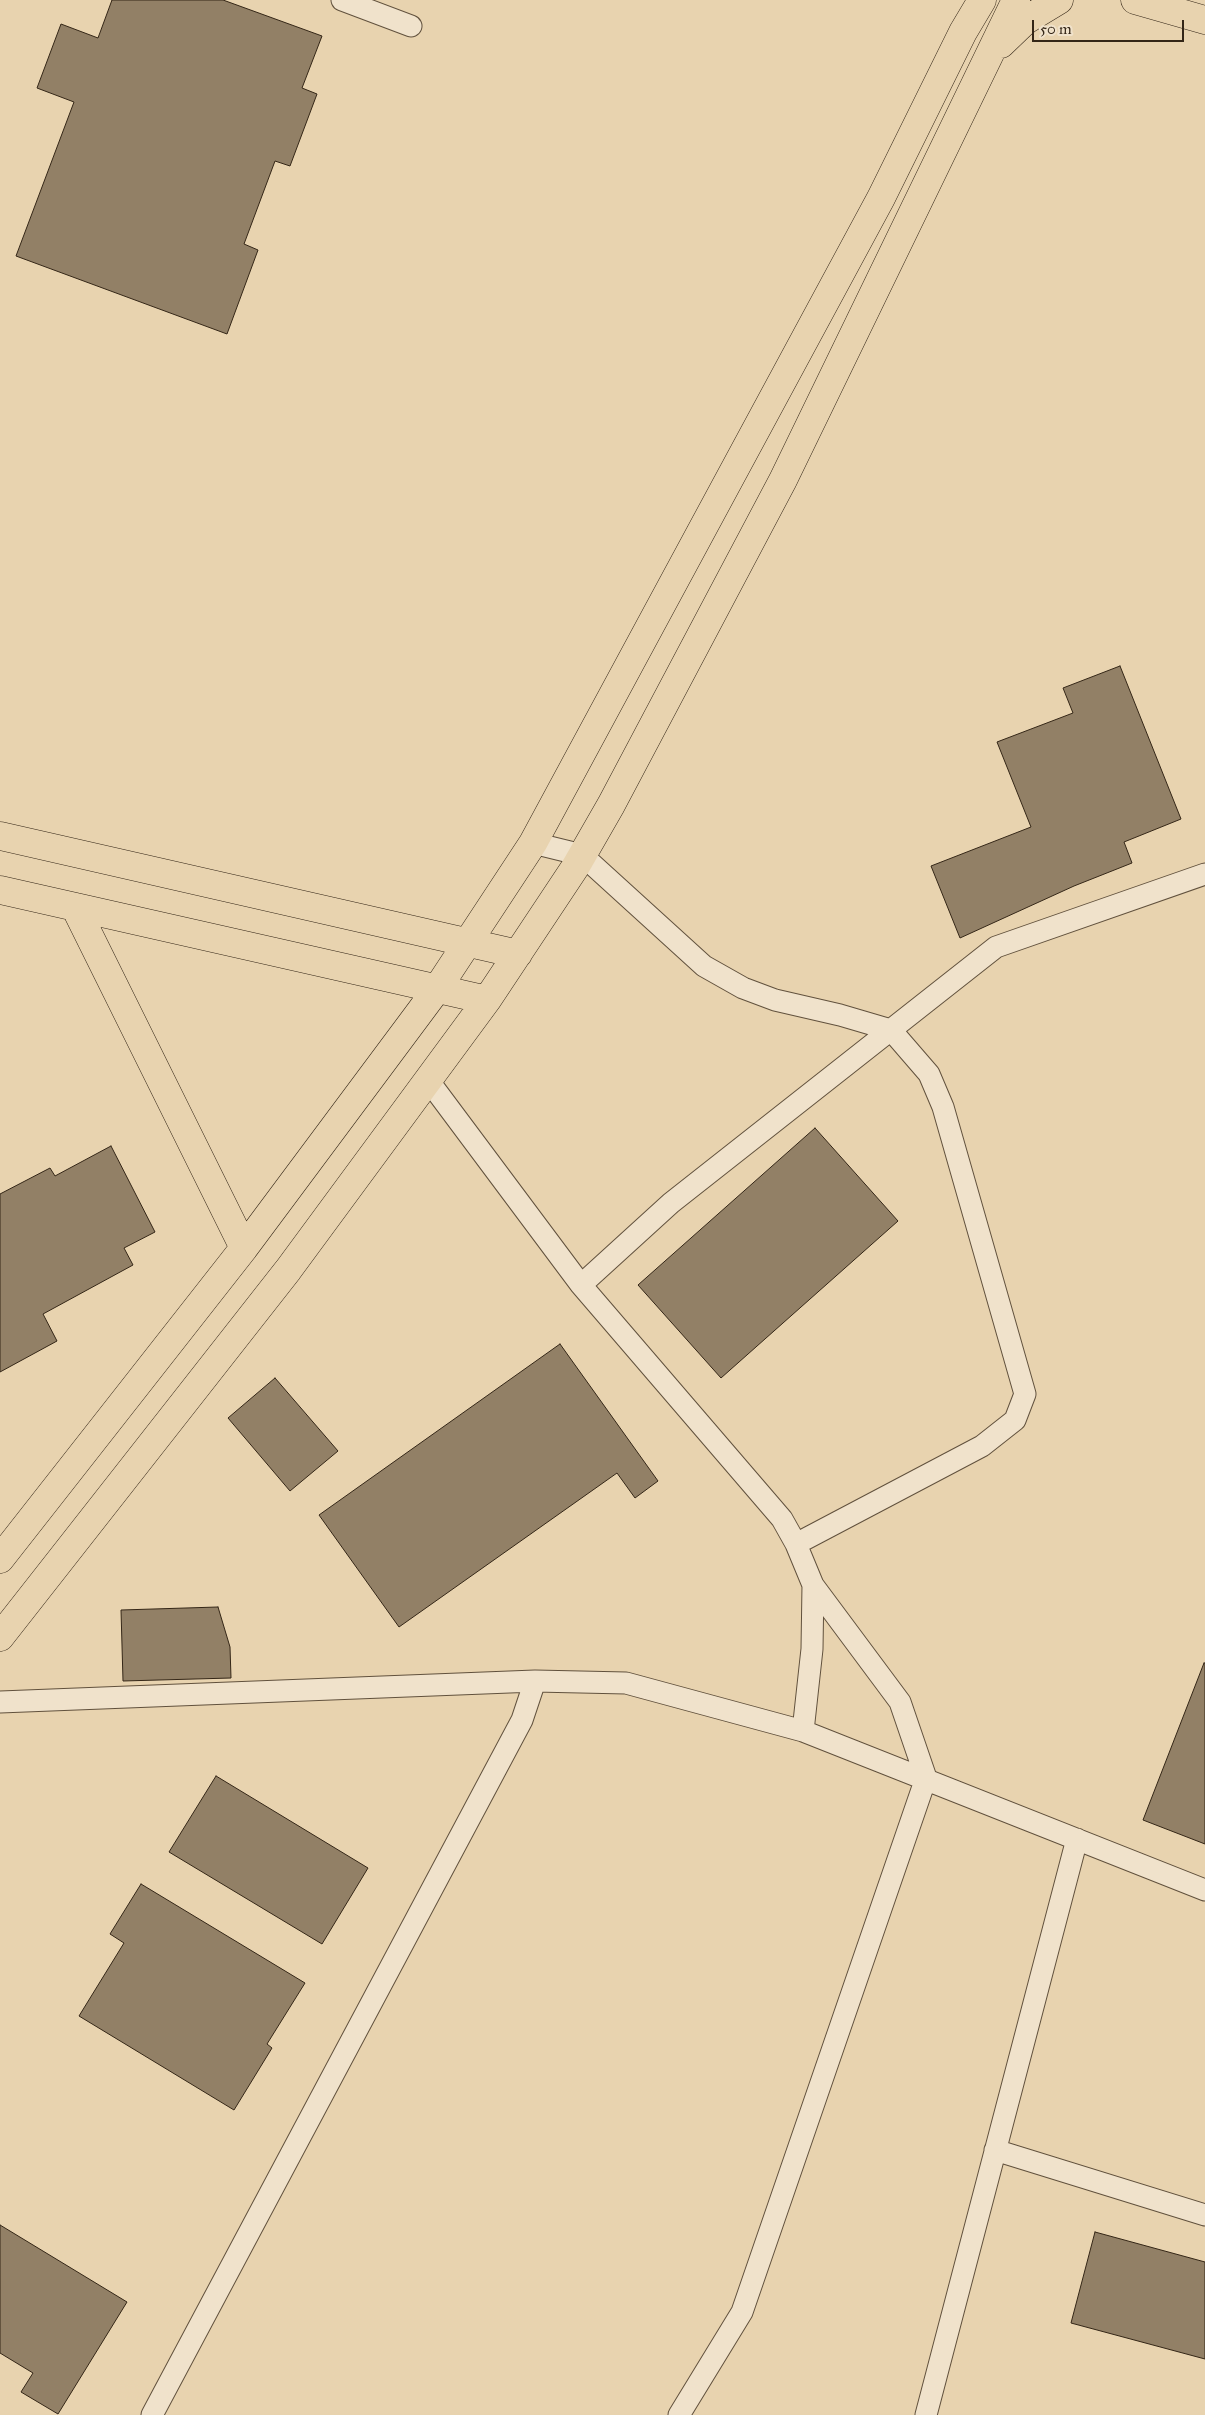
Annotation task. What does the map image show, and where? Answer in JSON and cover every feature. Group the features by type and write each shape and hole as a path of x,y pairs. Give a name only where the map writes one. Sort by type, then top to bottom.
{"main road":[{"path":"963,32 968,0"},
{"path":"0,1559 244,1248 437,989 533,843 881,198 963,32 982,0"},
{"path":"0,1637 288,1270 487,1000 582,856 783,480 1016,0"},
{"path":"990,53 1026,20 1060,0"},
{"path":"1135,0 1205,19"},
{"path":"1176,0 1205,19"},
{"path":"0,836 518,954"},
{"path":"0,890 487,1000"},
{"path":"75,907 244,1248"}],"street":[{"path":"342,0 411,26"},
{"path":"533,843 582,856 704,966 743,988 774,1000 840,1015 891,1030 929,1074 943,1107 1025,1394 1015,1420 982,1446 796,1544"},
{"path":"581,1285 672,1203 996,947 1205,874"},
{"path":"428,1080 581,1285 782,1519 796,1544 813,1585 900,1702 926,1778 742,2312 679,2415"},
{"path":"803,1731 812,1650 813,1585"},
{"path":"152,2415 513,1738 522,1720 535,1681"},
{"path":"0,1702 535,1681 626,1683 803,1731 926,1778 1205,1890"},
{"path":"926,2415 1077,1838"},
{"path":"995,2150 1205,2214"}],"building":[{"path":"112,0 223,0 322,36 302,88 317,94 290,166 275,161 244,244 258,250 227,334 16,256 74,102 37,88 61,24 98,38"},
{"path":"1120,666 1181,819 1124,842 1132,863 1074,886 960,938 931,866 1031,827 997,742 1073,713 1063,688"},
{"path":"815,1128 898,1221 721,1378 638,1285"},
{"path":"111,1146 155,1232 124,1248 133,1265 43,1314 57,1341 0,1372 0,1194 50,1168 55,1176"},
{"path":"560,1344 658,1481 635,1498 617,1473 399,1627 319,1515"},
{"path":"275,1378 338,1451 290,1491 228,1418"},
{"path":"218,1607 230,1647 231,1678 123,1681 121,1610"},
{"path":"1205,1663 1205,1844 1143,1820"},
{"path":"216,1776 368,1868 322,1944 169,1852"},
{"path":"141,1884 305,1983 267,2044 272,2048 234,2110 79,2016 124,1943 110,1934"},
{"path":"0,2225 127,2302 58,2414 21,2392 33,2373 0,2353"},
{"path":"1095,2232 1205,2262 1205,2359 1071,2323"}]}
